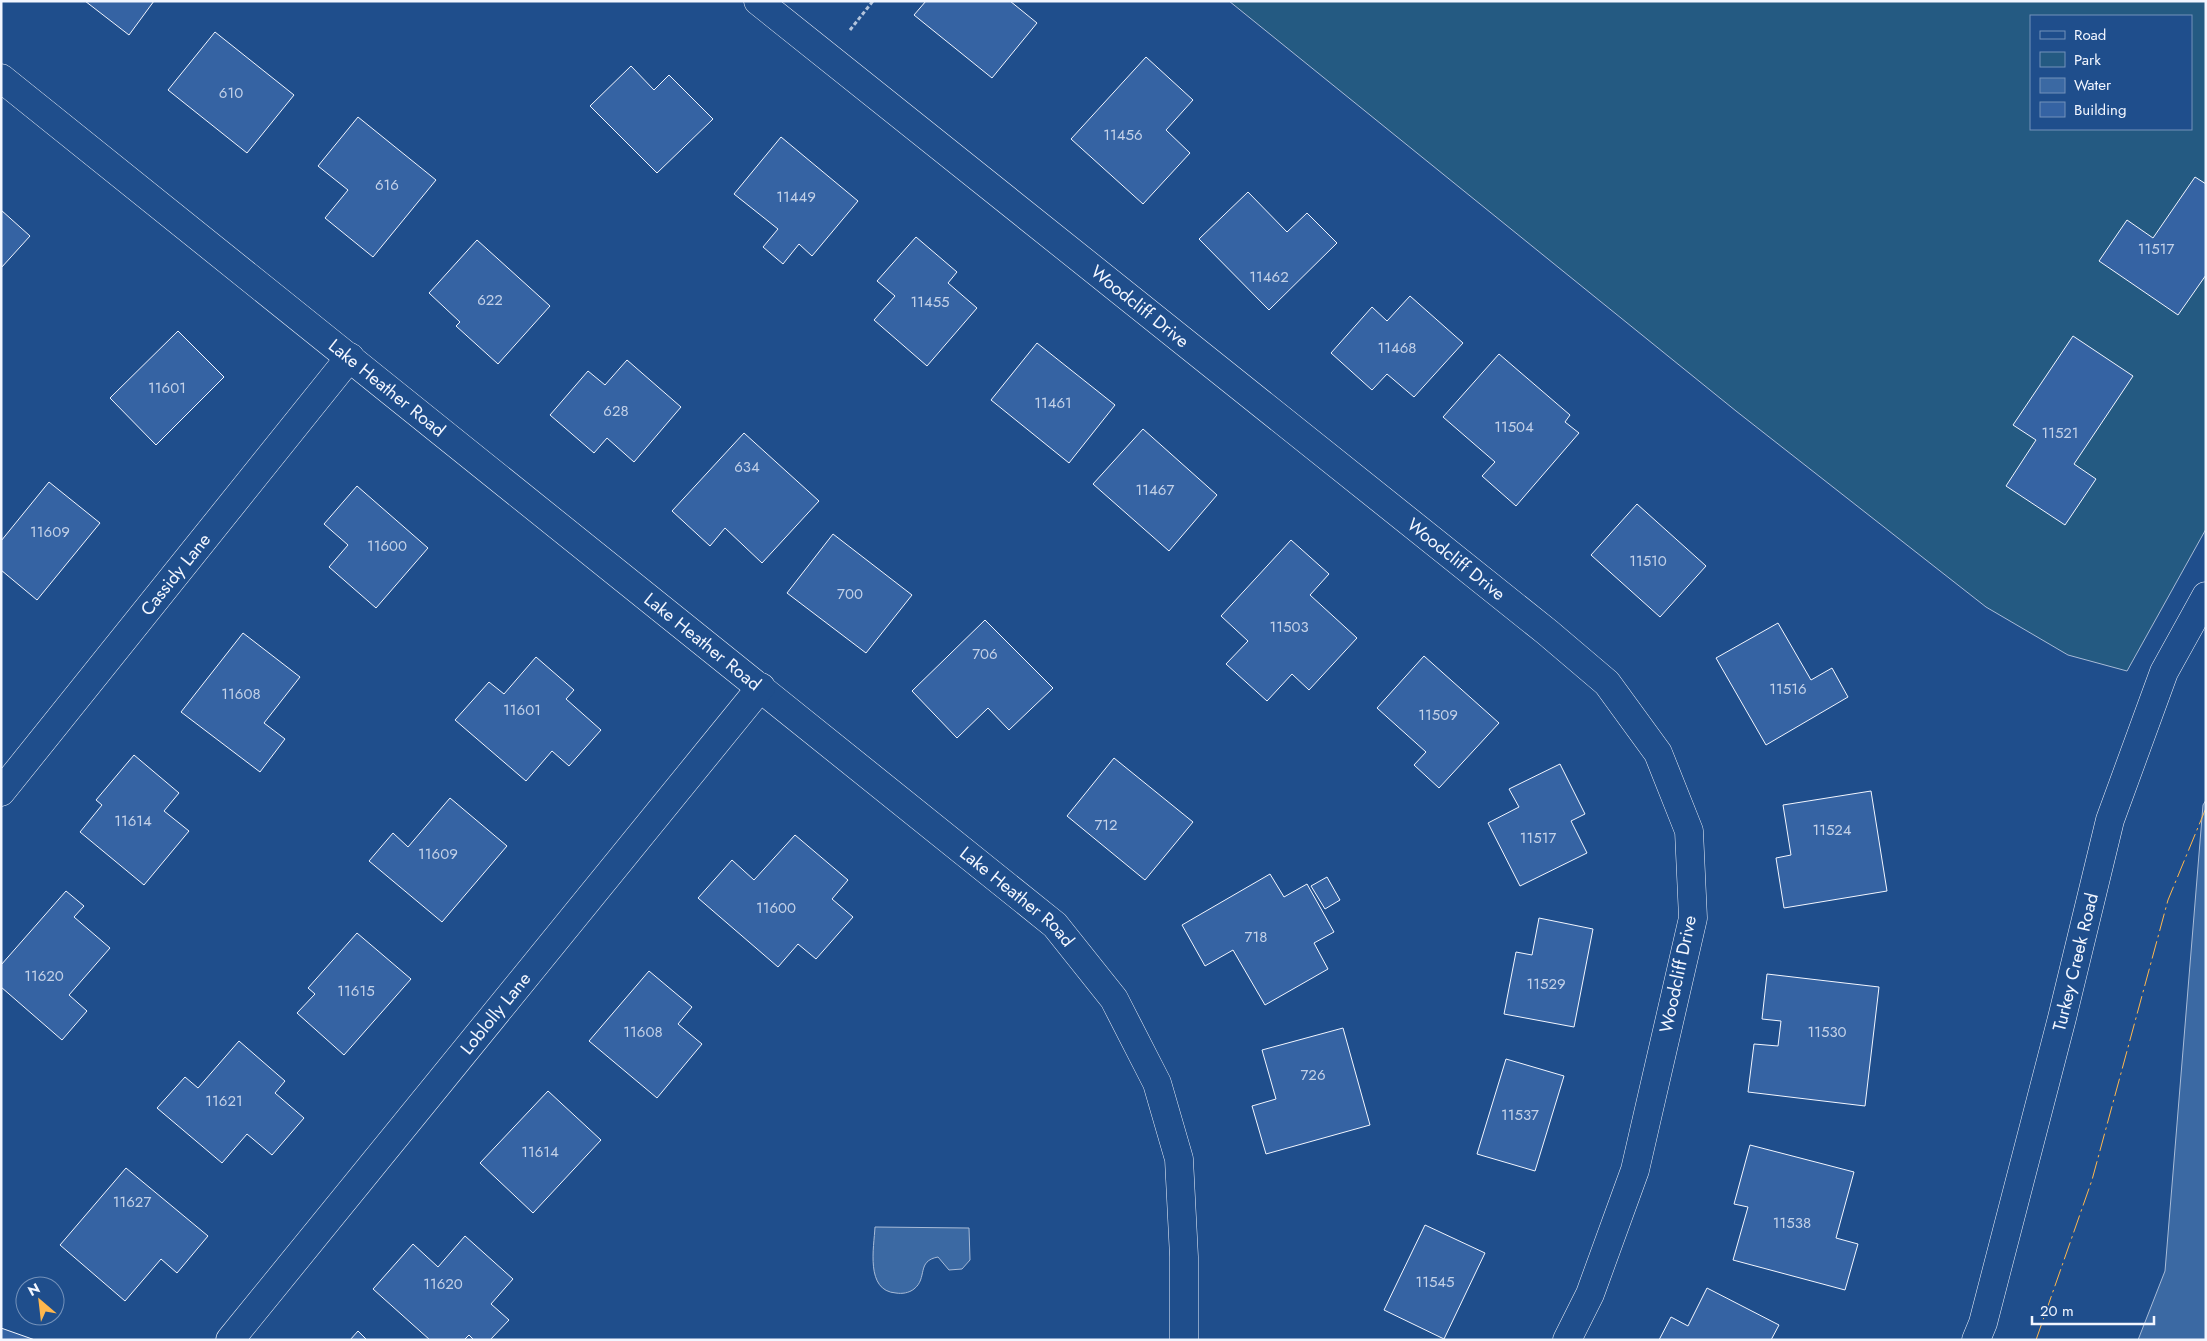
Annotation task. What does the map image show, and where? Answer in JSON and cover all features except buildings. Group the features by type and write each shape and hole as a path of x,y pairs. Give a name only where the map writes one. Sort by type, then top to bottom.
{"street":[{"name":"Woodcliff Drive","path":"758,1 1547,632 1607,683 1658,753 1689,831 1693,918 1635,1170 1590,1294 1567,1340"},
{"name":"Lake Heather Road","path":"1,78 1055,925 1114,999 1158,1083 1179,1159 1184,1257 1184,1340"},
{"name":"Cassidy Lane","path":"1,792 350,357"},
{"name":"Turkey Creek Road","path":"1976,1340 1983,1323 2062,1018 2110,820 2164,672 2206,596"},
{"name":"Loblolly Lane","path":"230,1340 761,687"}],"green space":[{"path":"1229,1 2206,1 2206,529 2127,671 2068,655 1986,607 1736,411"}],"water":[{"path":"2206,800 2206,1340 2138,1340 2165,1271 2203,805"},
{"path":"875,1227 969,1228 970,1260 962,1269 949,1270 938,1257 931,1259 924,1266 921,1280 914,1289 901,1293 886,1290 875,1277 873,1256"}],"power":[{"path":"2036,1340 2092,1180 2168,900 2206,808"}]}
